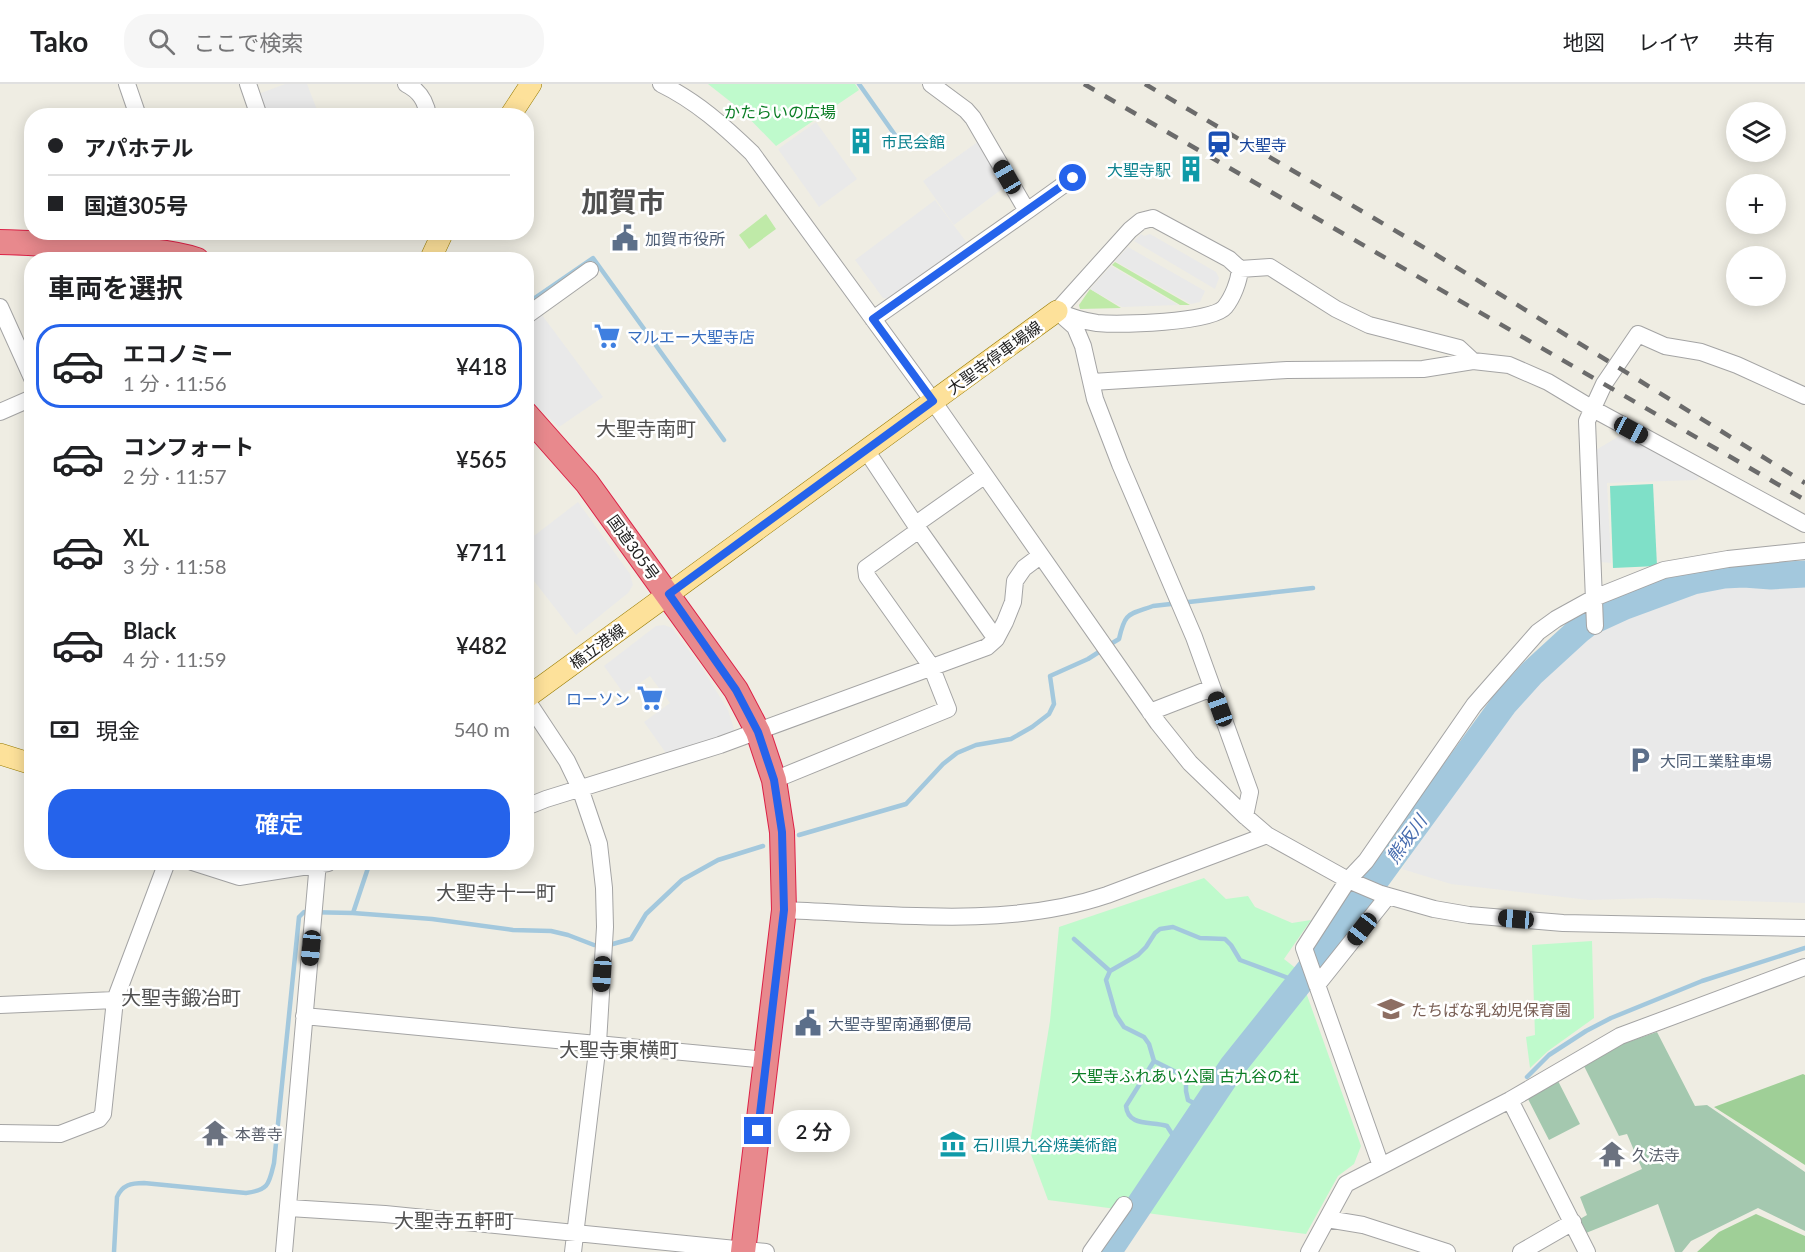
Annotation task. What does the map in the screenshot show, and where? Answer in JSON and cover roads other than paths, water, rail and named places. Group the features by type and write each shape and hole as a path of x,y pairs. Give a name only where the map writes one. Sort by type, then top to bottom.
{"highway":[{"path":"0,242 49,243 62,240"},
{"path":"70,240 116,252"},
{"name":"国道305号","path":"534,423 587,483 736,690 758,732 774,780 782,832 784,910 766,1060 751,1251"}],"main road":[{"path":"515,108 531,84"},
{"name":"大聖寺停車場線","path":"669,594 1057,312"},
{"name":"橋立港線","path":"534,692 669,594"},
{"path":"0,754 24,762"}],"street":[{"path":"127,84 135,108"},
{"path":"248,84 256,108"},
{"path":"406,84 415,88 426,103 427,108"},
{"path":"662,84 684,95 724,125 752,153 933,401 1150,712 1190,763 1268,835 1348,880 1384,895 1434,909 1470,915 1563,923 1805,928"},
{"path":"931,84 960,105 973,118 1027,211"},
{"path":"873,319 1073,178"},
{"path":"1057,312 1130,230 1141,221 1153,218 1229,259 1240,268 1270,267 1336,309 1369,325 1459,348 1473,361"},
{"path":"1057,312 1076,319 1099,323 1202,318 1225,308 1239,280 1240,268"},
{"path":"534,310 590,270"},
{"path":"0,307 24,360"},
{"path":"1057,312 1075,327 1083,346 1095,399 1120,464 1194,637 1250,792 1245,816"},
{"path":"1595,626 1587,421 1604,384 1638,334 1665,346 1701,352 1737,365 1805,396"},
{"path":"1092,382 1287,370 1423,369 1473,361 1509,365 1548,382 1593,409 1805,524"},
{"path":"0,412 24,402"},
{"path":"866,450 996,639"},
{"path":"774,780 948,709 931,666 867,576 866,568 984,476"},
{"path":"1381,1166 1305,948 1348,880 1366,861 1474,705 1538,632 1556,619 1594,598 1664,570 1728,559 1805,551"},
{"path":"534,804 758,732 987,647 996,639 1005,622 1013,602 1015,581 1024,568 1040,556"},
{"path":"1150,712 1212,688"},
{"path":"534,710 567,761 580,788 599,844 604,888 605,927 598,1043 573,1252"},
{"path":"784,910 993,916 1045,910 1084,903 1268,835"},
{"path":"0,1133 60,1134 99,1119 103,1114 115,1000 164,870"},
{"path":"217,870 239,877 280,870"},
{"path":"284,1252 294,1121 320,870"},
{"path":"1316,983 1384,895"},
{"path":"1309,1252 1346,1184 1510,1100 1620,1036 1805,967"},
{"path":"0,1005 115,1000"},
{"path":"304,1016 766,1060"},
{"path":"1510,1100 1587,1252"},
{"path":"1091,1252 1124,1205"},
{"path":"289,1208 385,1214 751,1251"},
{"path":"1327,1220 1363,1225 1446,1252"},
{"path":"1521,1252 1573,1222"}],"waterway":[{"path":"859,84 895,135"},
{"path":"534,299 593,258 724,440"},
{"name":"熊坂川","path":"1108,1252 1232,1067 1315,963 1504,704 1532,673 1588,623 1625,606 1693,581 1724,575 1805,574"},
{"path":"1109,645 1119,639 1123,624 1129,616 1153,606 1313,588"},
{"path":"799,835 906,804 943,764 957,753 976,745 1011,739 1049,714 1054,704 1050,676 1102,650"},
{"path":"609,945 631,939 646,914 682,880 718,860 763,846"},
{"path":"114,1252 117,1197 128,1186 144,1183 246,1193 259,1190 267,1185 274,1163 299,917 304,912 353,913 367,870"},
{"path":"353,913 432,919 513,930 551,931 594,945"},
{"path":"1074,939 1110,971 1138,955 1160,929 1173,927 1200,938 1225,939 1240,960 1299,982"},
{"path":"1527,1077 1549,1055 1611,1018 1702,981 1805,948"},
{"path":"1110,971 1106,980 1116,1015 1124,1027 1144,1037 1149,1044 1154,1061 1126,1106 1128,1113 1141,1122 1167,1126 1174,1137 1176,1148"},
{"path":"1154,1061 1186,1077 1196,1072 1206,1071 1226,1076"},
{"path":"1186,1077 1188,1100 1203,1108"}],"railway":[{"path":"1084,84 1805,500"},
{"path":"1145,84 1435,254 1805,483"}],"place":[{"name":"市民会館","path":"861,141"},
{"name":"大聖寺","path":"1219,144"},
{"name":"大聖寺駅","path":"1191,169"},
{"name":"加賀市役所","path":"625,238"},
{"name":"マルエー大聖寺店","path":"607,336"},
{"name":"ローソン","path":"650,698"},
{"name":"大同工業駐車場","path":"1640,760"},
{"name":"たちばな乳幼児保育園","path":"1391,1009"},
{"name":"大聖寺聖南通郵便局","path":"808,1023"},
{"name":"本善寺","path":"215,1133"},
{"name":"石川県九谷焼美術館","path":"953,1144"},
{"name":"久法寺","path":"1612,1154"}],"district":[{"name":"加賀市","path":"623,201"},
{"name":"大聖寺南町","path":"646,428"},
{"name":"大聖寺十一町","path":"496,892"},
{"name":"大聖寺鍛冶町","path":"181,997"},
{"name":"大聖寺東横町","path":"619,1049"},
{"name":"大聖寺五軒町","path":"454,1220"}],"park label":[{"name":"かたらいの広場","path":"780,111"},
{"name":"大聖寺ふれあい公園 古九谷の社","path":"1185,1075"}]}
